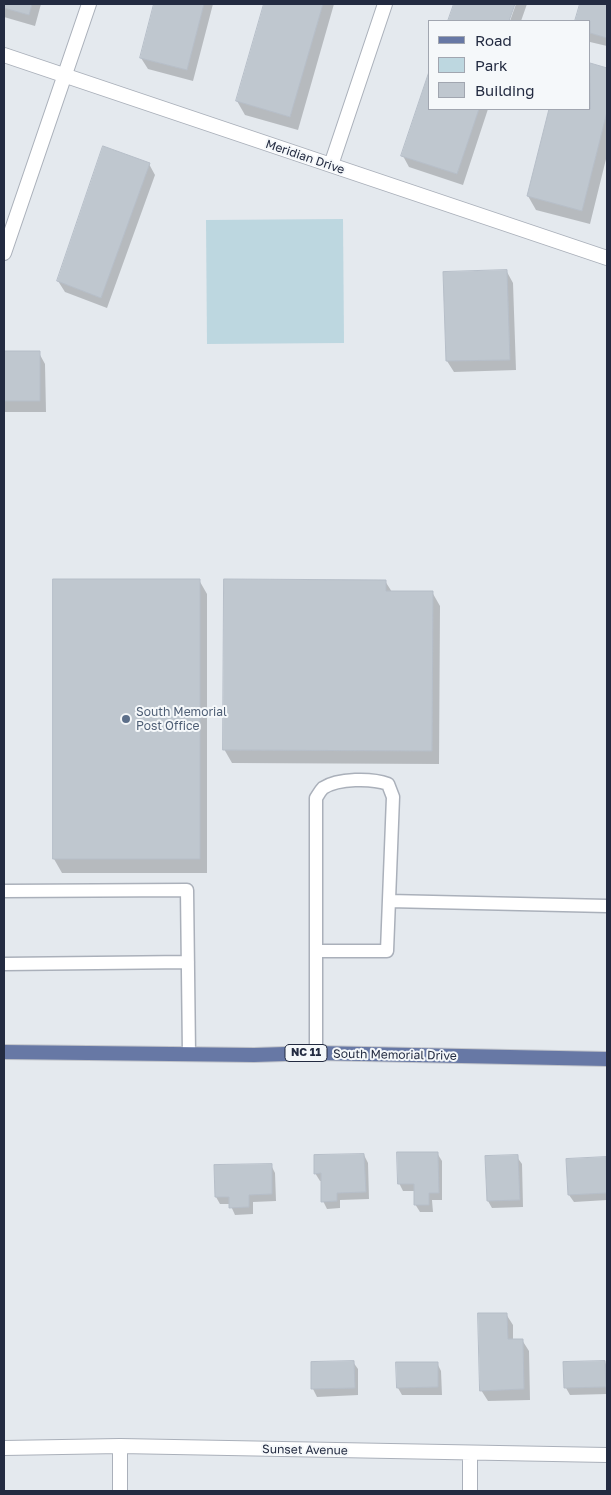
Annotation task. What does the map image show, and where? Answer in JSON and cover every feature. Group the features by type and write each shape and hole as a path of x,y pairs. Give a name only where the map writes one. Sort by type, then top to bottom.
{"main road":[{"name":"South Memorial Drive","path":"4,1052 316,1053 607,1059"}],"street":[{"path":"4,253 89,4"},
{"path":"331,165 386,4"},
{"name":"Meridian Drive","path":"4,55 607,258"},
{"path":"120,1446 120,1491"},
{"name":"Sunset Avenue","path":"4,1448 120,1446 607,1455"},
{"path":"470,1453 470,1491"}],"lane":[{"path":"316,951 386,951 393,797 388,784 378,781 338,782 321,789 316,798 316,951 316,1053"},
{"path":"4,891 187,890 189,1054"},
{"path":"389,901 607,906"},
{"path":"4,964 188,962"}],"green space":[{"path":"343,219 344,343 207,344 206,220"}],"building":[{"path":"4,4 32,4 29,15 4,8"},
{"path":"154,4 204,4 187,70 140,58"},
{"path":"264,4 323,4 290,117 236,101"},
{"path":"454,4 515,4 509,20 448,20"},
{"path":"580,4 607,4 607,38 591,33 591,20 575,20"},
{"path":"591,63 607,68 607,112 582,211 527,196 549,110 591,110"},
{"path":"428,75 428,110 479,110 457,174 401,156"},
{"path":"103,146 150,163 101,298 57,281"},
{"path":"507,270 510,360 446,361 443,272"},
{"path":"4,351 40,351 40,401 4,401"},
{"name":"South Memorial Post Office","path":"53,579 200,579 200,859 53,859"},
{"path":"224,579 386,580 386,591 433,591 432,751 223,750"},
{"path":"397,1152 438,1152 439,1193 429,1193 429,1205 414,1205 414,1184 398,1184"},
{"path":"364,1154 366,1192 337,1193 337,1201 321,1202 321,1173 314,1174 314,1155"},
{"path":"518,1155 520,1200 487,1201 485,1156"},
{"path":"606,1157 607,1193 568,1195 566,1159"},
{"path":"272,1164 272,1194 249,1195 249,1207 229,1208 229,1197 215,1197 214,1165"},
{"path":"478,1313 507,1313 508,1339 523,1339 524,1389 480,1391"},
{"path":"354,1361 355,1388 311,1389 311,1362"},
{"path":"605,1361 606,1387 564,1388 563,1362"},
{"path":"396,1362 438,1362 438,1387 397,1388"}],"place":[{"name":"South Memorial Post Office","path":"126,719"}]}
